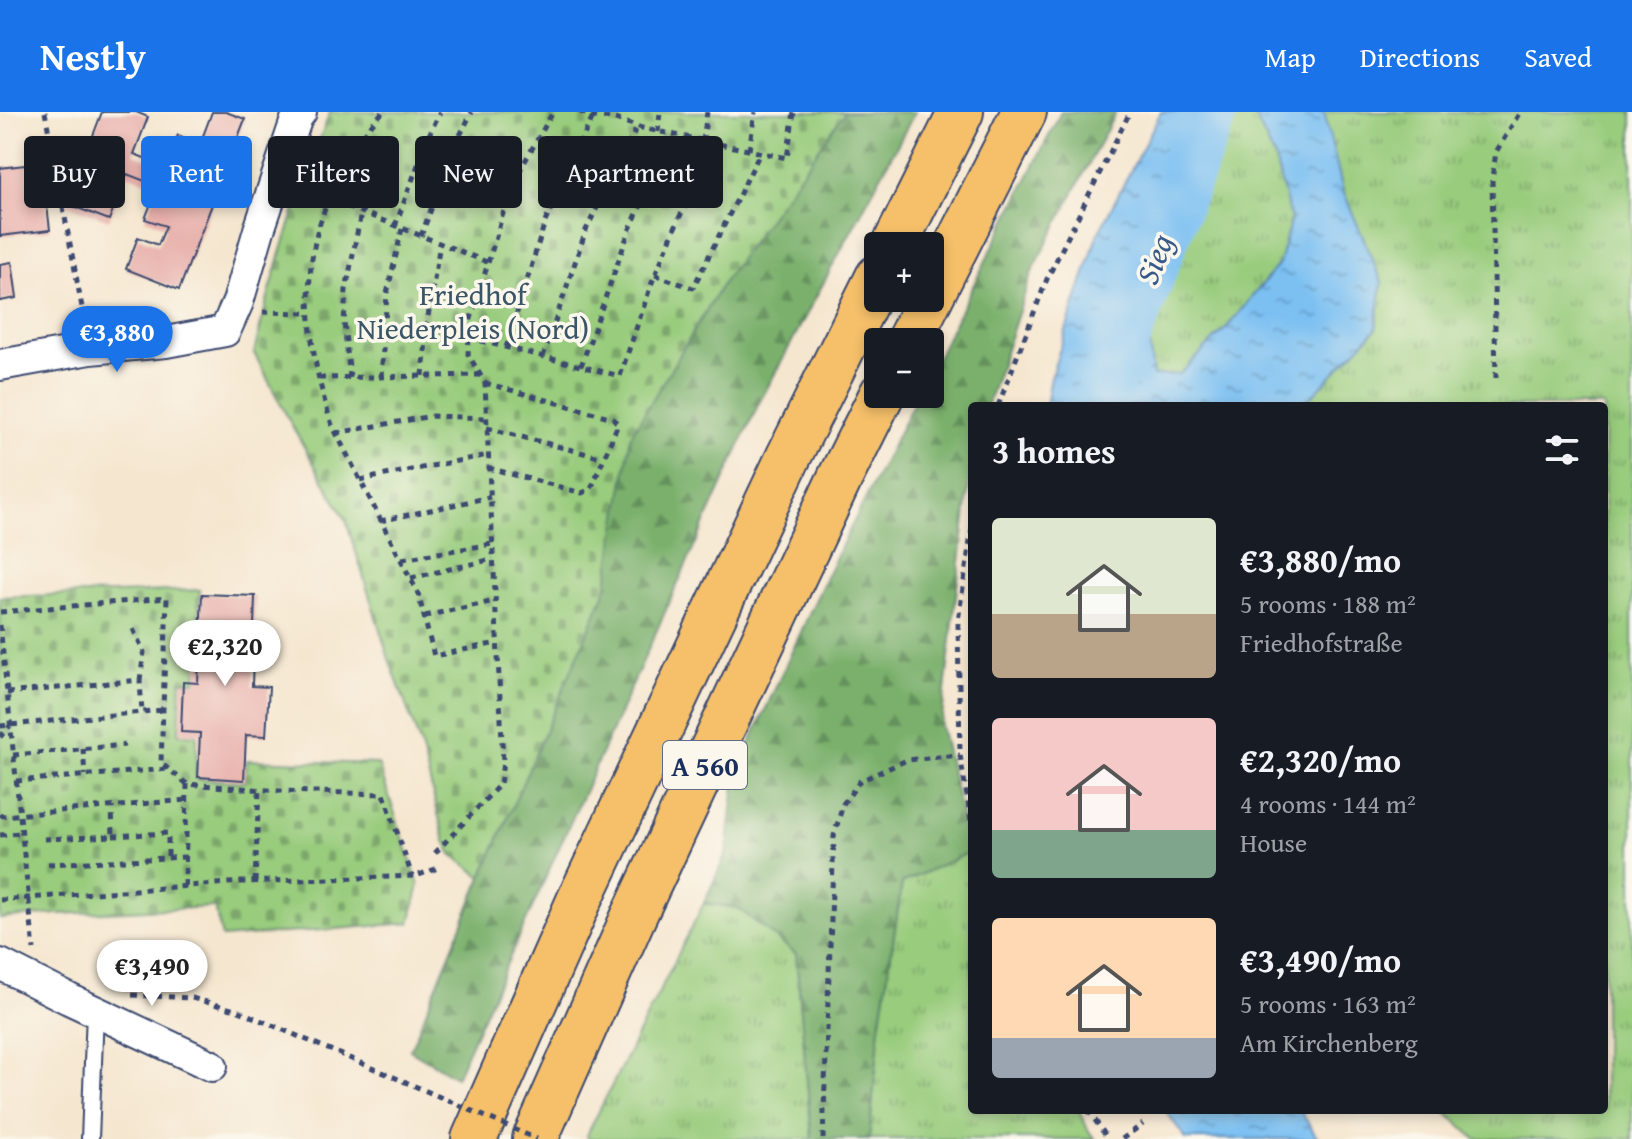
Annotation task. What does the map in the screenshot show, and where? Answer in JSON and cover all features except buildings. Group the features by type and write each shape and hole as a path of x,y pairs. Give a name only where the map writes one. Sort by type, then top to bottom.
{"highway":[{"path":"901,232 961,112"},
{"path":"915,328 1024,112"},
{"name":"A 560","path":"474,1139 586,886 789,456 864,305"},
{"name":"A 560","path":"536,1139 639,906 875,408"}],"street":[{"path":"0,365 225,331 238,302 259,230 301,112"},
{"path":"0,964 212,1066"}],"lane":[{"path":"90,1139 95,1012"}],"path":[{"path":"45,112 90,349"},
{"path":"362,136 383,112"},
{"path":"381,377 387,294 399,227 440,112"},
{"path":"421,236 455,145 472,112"},
{"path":"435,853 500,784 503,762 485,383 468,354 470,322 512,184 553,112"},
{"path":"580,112 593,117 615,116 637,127 679,136"},
{"path":"658,132 660,112"},
{"path":"704,136 707,112"},
{"path":"749,150 755,112"},
{"path":"723,146 787,158 794,112"},
{"path":"1000,402 1047,279 1130,112"},
{"path":"1496,378 1492,179 1496,152 1520,112"},
{"path":"506,348 545,222 593,117"},
{"path":"543,357 586,230 637,127"},
{"path":"655,275 693,288 760,153"},
{"path":"326,208 309,276 309,332 323,398 336,433 418,593 434,656 497,643"},
{"path":"350,208 487,262"},
{"path":"581,366 640,208"},
{"path":"469,338 620,376 655,275 685,208"},
{"path":"350,378 344,323 345,301 361,213"},
{"path":"423,376 428,317 440,243"},
{"path":"238,302 264,312 310,313"},
{"path":"319,378 480,375"},
{"path":"485,383 613,418 618,424 591,489 582,493 489,468"},
{"path":"336,433 432,416 486,418"},
{"path":"487,428 603,458"},
{"path":"360,480 488,455"},
{"path":"380,521 490,497"},
{"path":"402,559 492,544"},
{"path":"968,555 958,621 960,755 968,803"},
{"path":"411,578 493,559"},
{"path":"0,612 167,598 161,763 187,784 384,794 412,876"},
{"path":"425,616 495,601"},
{"path":"0,625 35,959 29,979"},
{"path":"133,629 144,652 140,680 142,713"},
{"path":"7,693 140,680"},
{"path":"0,726 163,710"},
{"path":"0,737 10,725"},
{"path":"13,755 125,745"},
{"path":"83,749 85,775"},
{"path":"823,1139 834,836 843,804 860,781 907,760 960,755"},
{"path":"16,781 169,769"},
{"path":"185,886 187,784"},
{"path":"255,882 259,789"},
{"path":"0,814 19,815 187,800"},
{"path":"112,807 113,836"},
{"path":"0,835 21,833"},
{"path":"44,839 168,833 168,858"},
{"path":"48,864 186,857"},
{"path":"0,900 185,886 412,876 438,868"},
{"path":"131,995 192,998 239,1011 536,1139"},
{"path":"1091,1114 1108,1139"},
{"path":"1122,1139 1143,1124"}],"green space":[{"name":"Friedhof Niederpleis (Nord)","path":"330,112 845,112 724,281 631,435 606,590 482,877 452,854 445,841 421,746 389,659 346,520 254,353 296,208 399,208 399,136 321,136"},
{"path":"845,112 915,112 758,405 456,1077 410,1050 606,590 631,435 724,281"},
{"path":"1061,112 1116,112 1032,272 988,402 968,402 968,493 941,726 968,853 902,883 880,1026 869,1139 812,1139 796,954 738,908 704,903 727,852 736,774 827,575 911,408 944,408 944,343"},
{"path":"1211,112 1253,112 1274,156 1291,219 1279,264 1228,326 1180,374 1153,376 1148,332 1158,297 1138,240 1165,167"},
{"path":"1324,112 1632,112 1632,1139 1476,1139 1448,1114 1608,1114 1608,402 1304,402 1376,329 1382,282 1343,191"},
{"path":"200,590 196,681 181,681 179,734 197,735 196,779 245,782 247,760 378,764 419,885 410,923 222,938 215,907 0,919 0,597"},
{"path":"968,853 968,1114 1080,1114 1095,1139 869,1139 880,1026 902,882"},
{"path":"704,903 738,908 796,954 812,1139 589,1139 586,1137"}],"water":[{"path":"1161,112 1211,112 1165,167 1138,240 1149,256 1158,297 1148,332 1153,376 1180,374 1228,326 1279,264 1291,219 1274,156 1253,112 1324,112 1343,191 1382,282 1376,329 1305,402 1047,402 1051,376 1098,234"},
{"path":"1168,1114 1302,1114 1318,1139 1186,1139"}],"waterway":[{"name":"Sieg","path":"1100,402 1210,112"}]}
